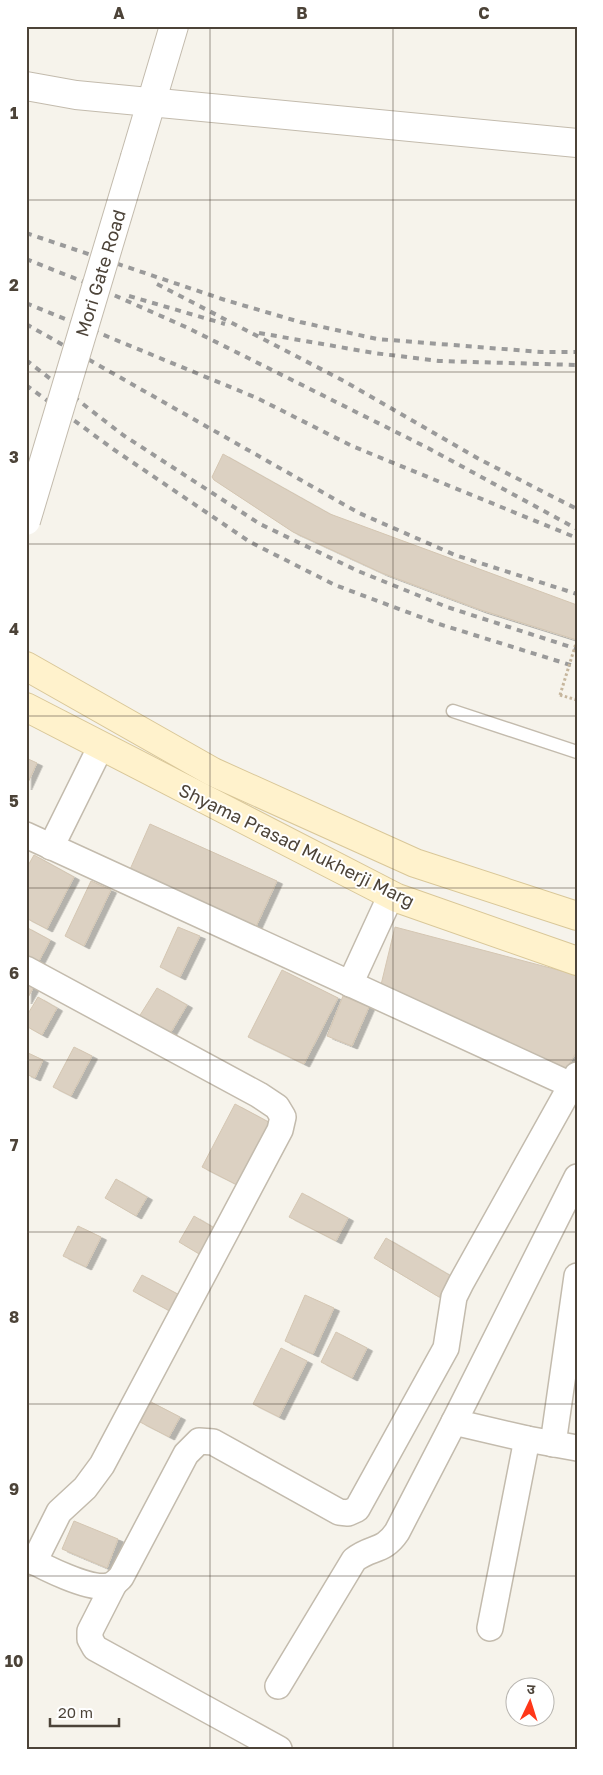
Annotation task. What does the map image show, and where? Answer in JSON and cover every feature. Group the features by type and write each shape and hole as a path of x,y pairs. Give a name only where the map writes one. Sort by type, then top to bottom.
{"main road":[{"name":"Shyama Prasad Mukherji Marg","path":"26,666 222,776 415,863 577,916"},
{"name":"Shyama Prasad Mukherji Marg","path":"26,707 391,895 577,961"}],"street":[{"name":"Mori Gate Road","path":"26,521 174,26"},
{"path":"26,86 76,95 577,143"},
{"path":"51,847 101,746"},
{"path":"26,835 350,984 574,1080 461,1282 453,1303 446,1348 357,1509 348,1513 339,1512 213,1442 199,1441 186,1454 121,1578 114,1584 107,1587 93,1586 30,1560 59,1512 85,1488 102,1465 280,1130 282,1117 277,1108 259,1095 26,969"},
{"path":"350,984 391,895"},
{"path":"278,1686 354,1560 361,1554 385,1546 397,1532 577,1177"},
{"path":"454,1422 565,1446 577,1276"},
{"path":"490,1628 527,1439"},
{"path":"114,1584 90,1631 90,1639 95,1648 278,1749"}],"lane":[{"path":"453,711 577,752"}],"path":[{"path":"577,640 560,695 577,700"}],"building":[{"path":"223,454 330,514 577,605 577,640 481,610 382,573 293,532 214,480 212,477"},
{"path":"26,758 37,763 26,787"},
{"path":"150,824 277,881 254,931 128,874"},
{"path":"34,855 74,877 47,929 26,918 26,869"},
{"path":"91,881 111,890 84,946 65,936"},
{"path":"26,927 50,940 36,967 26,961"},
{"path":"178,927 200,936 180,977 160,967"},
{"path":"395,927 577,975 577,1051 565,1071 379,993"},
{"path":"282,970 338,998 304,1064 248,1037"},
{"path":"26,980 35,985 26,1001"},
{"path":"157,988 187,1005 167,1039 137,1020"},
{"path":"343,996 369,1007 352,1046 327,1036"},
{"path":"38,997 57,1008 42,1035 26,1026 26,1017"},
{"path":"74,1047 92,1056 71,1096 53,1087"},
{"path":"26,1052 43,1060 35,1078 26,1074"},
{"path":"235,1104 276,1126 243,1188 202,1167"},
{"path":"116,1179 147,1197 136,1216 105,1198"},
{"path":"302,1193 348,1218 336,1241 289,1217"},
{"path":"194,1216 221,1232 206,1258 179,1242"},
{"path":"78,1226 101,1237 86,1267 63,1256"},
{"path":"386,1238 451,1276 439,1297 374,1258"},
{"path":"142,1275 185,1298 177,1315 133,1291"},
{"path":"305,1295 334,1308 313,1354 285,1341"},
{"path":"336,1332 367,1348 352,1378 321,1362"},
{"path":"281,1348 307,1361 279,1417 253,1404"},
{"path":"151,1402 180,1417 169,1437 140,1422"},
{"path":"74,1521 118,1539 107,1568 62,1549"}],"railway":[{"path":"26,233 225,300 300,322 377,339 541,352 577,352"},
{"path":"26,259 89,284 188,328 428,448 577,529"},
{"path":"157,284 344,381 479,459 577,509"},
{"path":"129,296 225,324"},
{"path":"26,303 257,398 352,446 577,538"},
{"path":"26,324 359,513 455,555 577,594"},
{"path":"259,333 374,353 439,361 577,365"},
{"path":"26,360 123,435 260,524 358,571 447,607 577,649"},
{"path":"26,385 113,449 250,542 335,585 439,624 577,667"}]}
